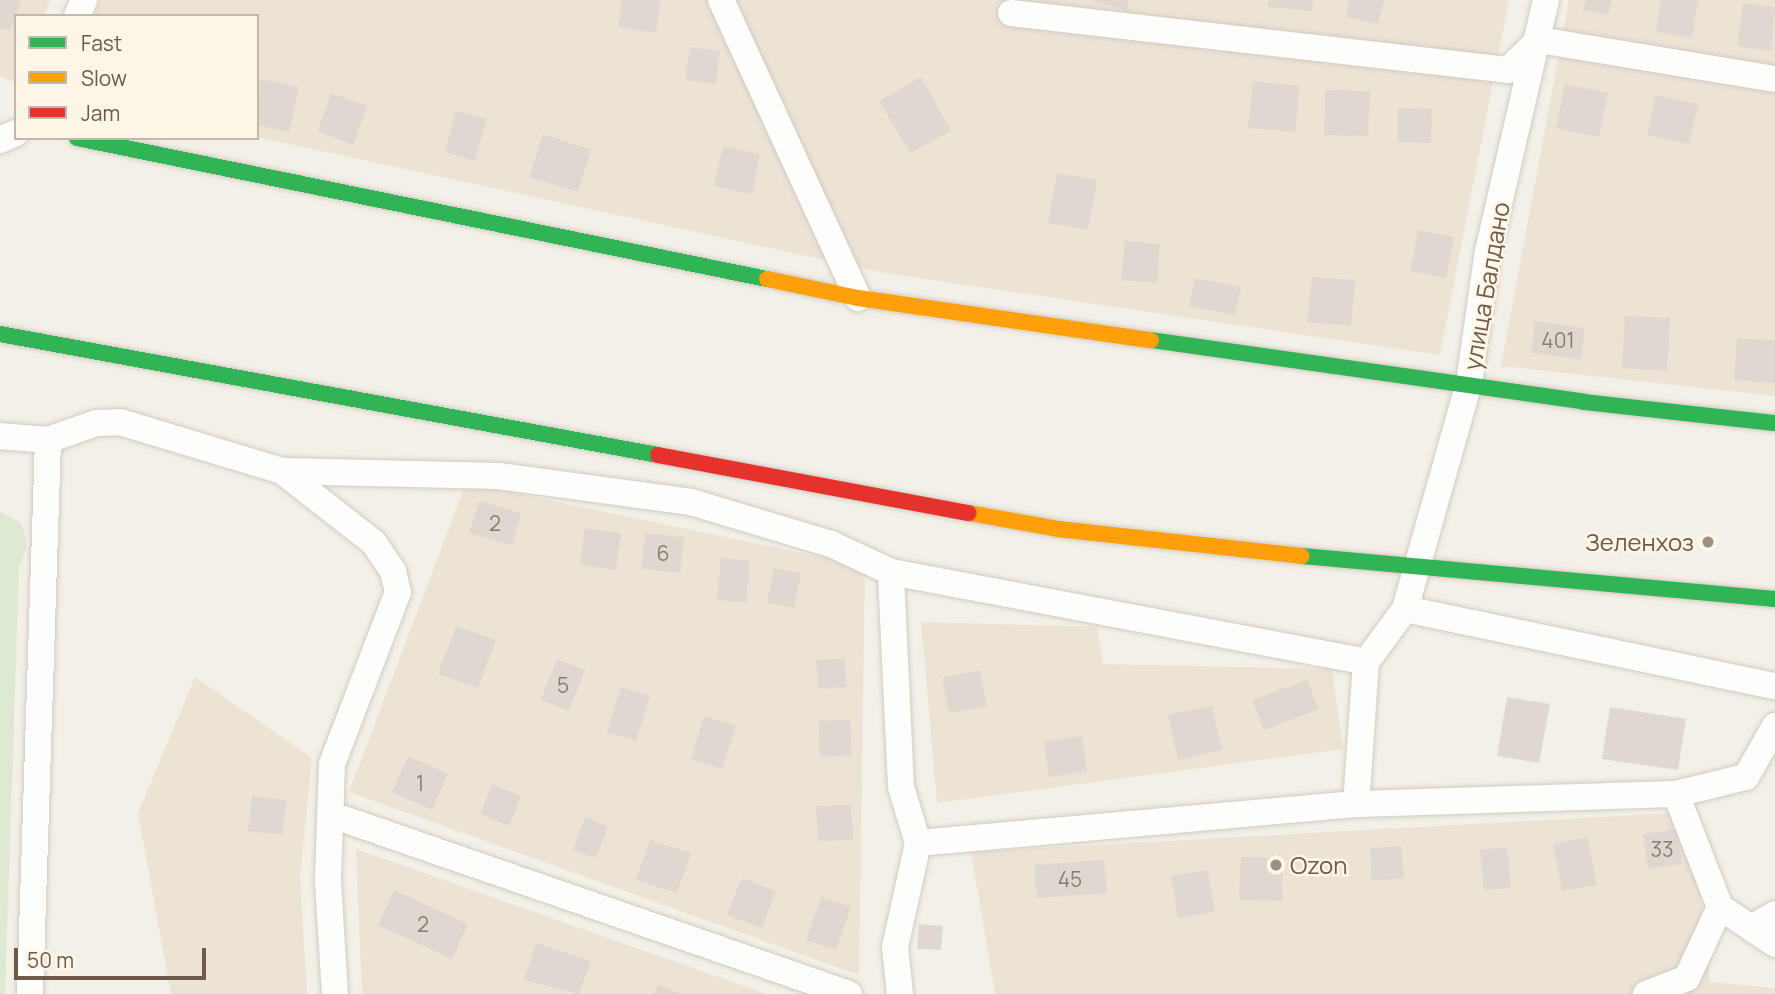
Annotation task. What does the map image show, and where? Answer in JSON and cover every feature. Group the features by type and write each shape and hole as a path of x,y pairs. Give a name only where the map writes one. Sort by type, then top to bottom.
{"main road":[{"path":"87,140 858,298 1775,423"},
{"path":"0,334 1058,529 1413,569 1775,599"}],"street":[{"path":"721,0 858,298"},
{"name":"улица Балдано","path":"1405,609 1413,569 1469,383 1488,251 1539,40 1546,0"},
{"path":"1011,13 1507,71 1539,40 1775,79"},
{"path":"0,436 48,440 96,423 120,422 282,471 433,478 499,475 691,502 831,544 891,572 1366,662"},
{"path":"30,994 48,440"},
{"path":"282,471 374,543 393,571 398,592 332,764 328,881 335,994"},
{"path":"891,572 901,787 918,843 895,947 900,994"},
{"path":"1356,804 1366,662 1405,609 1775,686"},
{"path":"918,843 1356,804 1676,794 1746,777 1775,726"},
{"path":"1676,794 1720,907 1775,944"},
{"path":"332,815 849,994"},
{"path":"1646,994 1687,978 1720,907"},
{"path":"1751,928 1775,914"}],"shaded area":[{"path":"0,0 50,0 45,14 14,14 14,82 0,76"},
{"path":"100,0 1509,0 1440,355 885,273 259,137 259,14 95,14"},
{"path":"1569,0 1775,0 1775,396 1501,366"},
{"path":"466,483 865,566 859,975 349,792"},
{"path":"921,622 1097,627 1103,664 1332,669 1343,749 937,803"},
{"path":"195,677 312,758 300,876 307,994 171,994 138,813"},
{"path":"1690,812 1710,982 1775,988 1775,994 995,994 971,852"},
{"path":"356,849 767,994 362,994"}],"green space":[{"path":"0,511 22,524 27,546 19,568 5,994 0,994"}],"building":[{"path":"0,0 21,0 10,31 0,28"},
{"path":"622,0 660,0 656,33 618,27"},
{"path":"1091,0 1129,0 1127,11"},
{"path":"1269,0 1313,0 1312,11 1268,7"},
{"path":"1349,0 1384,0 1378,24 1346,17"},
{"path":"1586,0 1612,0 1608,15 1583,10"},
{"path":"1661,0 1698,0 1692,38 1656,32"},
{"path":"1743,3 1775,7 1771,51 1737,46"},
{"path":"690,47 720,51 716,84 685,80"},
{"path":"921,77 951,131 910,153 879,101"},
{"path":"260,79 299,87 289,132 259,125"},
{"path":"1253,81 1300,86 1295,132 1248,128"},
{"path":"1565,84 1608,93 1599,137 1556,128"},
{"path":"1325,90 1370,91 1368,136 1324,135"},
{"path":"331,93 367,106 353,145 318,131"},
{"path":"1656,95 1698,104 1689,144 1647,135"},
{"path":"1398,108 1432,109 1431,143 1398,142"},
{"path":"456,111 487,119 475,161 445,152"},
{"path":"543,134 591,150 578,192 529,177"},
{"path":"723,146 760,154 752,194 714,186"},
{"path":"1057,173 1097,180 1088,230 1048,223"},
{"path":"1418,230 1454,237 1446,278 1410,271"},
{"path":"1125,241 1160,244 1157,283 1121,280"},
{"path":"1312,277 1355,280 1351,326 1307,322"},
{"path":"1195,278 1241,287 1235,315 1189,306"},
{"path":"1625,316 1670,318 1667,371 1622,368"},
{"path":"1535,321 1585,328 1581,359 1531,353"},
{"path":"1737,338 1775,340 1775,383 1734,380"},
{"path":"479,501 521,513 512,545 469,533"},
{"path":"585,528 621,533 616,570 580,565"},
{"path":"645,533 684,537 680,573 642,569"},
{"path":"721,558 750,561 746,603 717,600"},
{"path":"774,568 801,573 794,608 767,603"},
{"path":"456,626 496,640 478,688 438,674"},
{"path":"844,658 847,687 819,689 816,660"},
{"path":"557,659 585,670 569,711 541,700"},
{"path":"980,670 987,706 949,713 942,678"},
{"path":"1307,680 1319,709 1264,730 1252,700"},
{"path":"621,687 650,696 636,741 607,732"},
{"path":"1507,697 1550,704 1539,763 1497,756"},
{"path":"1212,706 1222,750 1178,760 1168,715"},
{"path":"1610,707 1686,719 1678,770 1602,759"},
{"path":"704,716 736,726 722,769 691,759"},
{"path":"850,720 852,755 820,757 819,721"},
{"path":"1082,736 1087,771 1049,777 1044,742"},
{"path":"408,756 448,774 432,810 392,792"},
{"path":"492,784 521,796 509,826 480,814"},
{"path":"252,796 286,800 282,835 248,831"},
{"path":"851,805 853,840 818,841 816,806"},
{"path":"585,817 608,826 596,858 573,850"},
{"path":"1677,829 1682,864 1648,869 1643,834"},
{"path":"1588,837 1597,885 1562,891 1553,844"},
{"path":"650,840 691,853 677,893 636,880"},
{"path":"1401,846 1404,878 1372,881 1370,848"},
{"path":"1507,847 1511,888 1484,890 1480,850"},
{"path":"1241,857 1283,858 1282,901 1239,900"},
{"path":"1104,860 1107,893 1037,898 1034,865"},
{"path":"1208,870 1215,912 1178,918 1171,876"},
{"path":"742,878 776,891 762,928 727,915"},
{"path":"394,890 468,924 452,959 378,925"},
{"path":"821,897 851,907 836,950 806,940"},
{"path":"919,924 943,926 941,950 917,949"},
{"path":"536,943 591,961 579,994 524,980"},
{"path":"658,985 682,994 654,994"}],"traffic: fast":[{"path":"87,140 767,279"},
{"path":"0,334 658,455"},
{"path":"1151,340 1584,402 1775,423"},
{"path":"1302,556 1775,599"}],"traffic: slow":[{"path":"767,279 858,298 1151,340"},
{"path":"969,513 1058,529 1302,556"}],"traffic: jam":[{"path":"658,455 969,513"}],"place":[{"name":"Зеленхоз","path":"1708,542"},
{"name":"Ozon","path":"1276,865"}]}
